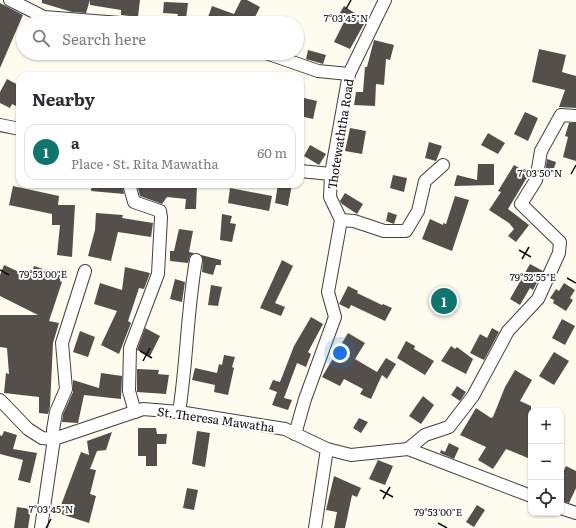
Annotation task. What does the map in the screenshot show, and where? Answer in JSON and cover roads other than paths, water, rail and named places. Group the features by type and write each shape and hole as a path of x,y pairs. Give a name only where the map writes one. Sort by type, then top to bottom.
{"street":[{"path":"10,0 42,16"},
{"name":"Thotewaththa Road","path":"341,220 330,197 331,174 349,74 385,0"},
{"path":"286,60 318,71 349,74"},
{"path":"528,495 408,449 425,435 449,427 473,396 508,331 538,299 559,253 560,242 521,204 536,180 541,151 561,115 576,116"},
{"path":"0,125 16,128"},
{"path":"295,434 305,399 335,317 328,292 341,220 354,221 384,231 406,231 418,212 425,181 443,165"},
{"path":"304,171 331,174"},
{"path":"130,188 134,202 160,211 161,217 158,274 130,348 128,391 135,412"},
{"path":"179,412 186,363 191,289 196,260"},
{"path":"41,528 54,439 56,412 66,389 62,343 85,271"},
{"path":"0,400 28,429 42,438 54,439"},
{"name":"St. Theresa Mawatha","path":"54,439 143,409 179,412 285,429 327,449 351,455 408,449"},
{"path":"315,528 327,449"},
{"path":"564,509 576,514"}],"place":[{"name":"a","path":"444,301"}]}
